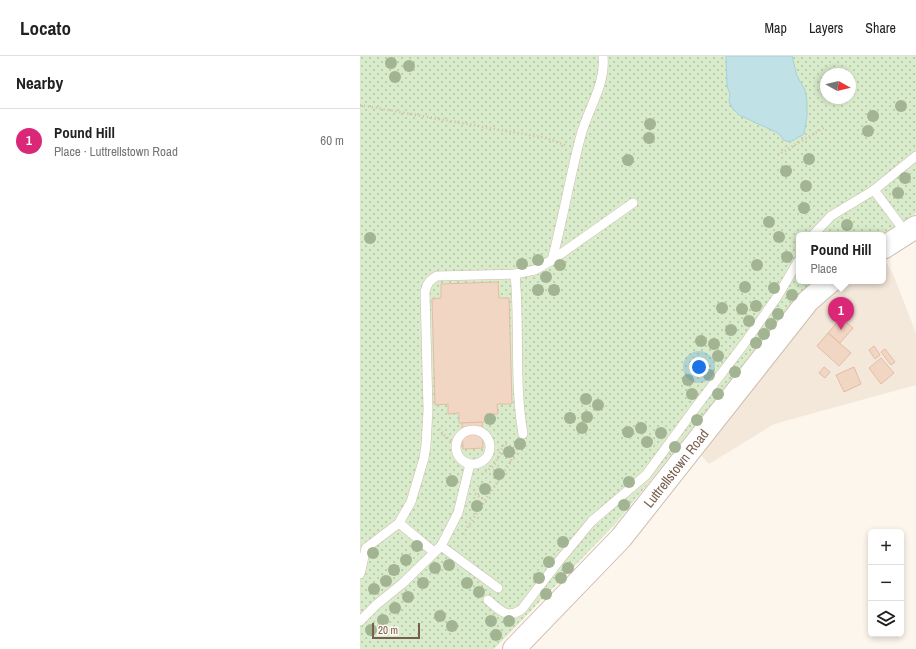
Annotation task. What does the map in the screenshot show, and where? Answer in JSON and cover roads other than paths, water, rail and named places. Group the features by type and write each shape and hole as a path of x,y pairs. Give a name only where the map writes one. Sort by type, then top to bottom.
{"street":[{"path":"886,246 911,230"},
{"name":"Luttrellstown Road","path":"514,649 622,538 808,301 828,284"}],"lane":[{"path":"552,260 581,133 596,96 604,67 603,56"},
{"path":"816,232 831,216 874,190 916,156"},
{"path":"874,190 911,230"},
{"path":"360,574 366,548 399,523 411,502 418,481 426,445 428,410 425,292 430,280 436,276 515,274 535,270 552,260 633,203"},
{"path":"488,600 501,611 511,615 517,613 522,609 592,521 646,475 778,297 796,265"},
{"path":"515,274 520,407 523,434"},
{"path":"360,621 376,605 403,584 437,549 458,513 470,464"},
{"path":"399,523 437,549 450,553 498,588"}],"water":[{"path":"726,56 792,56 797,76 805,90 807,101 807,116 804,134 790,142 783,140 776,132 739,115 733,109 729,102 730,94 727,86"}],"place":[{"name":"Pound Hill","path":"841,330"}]}
